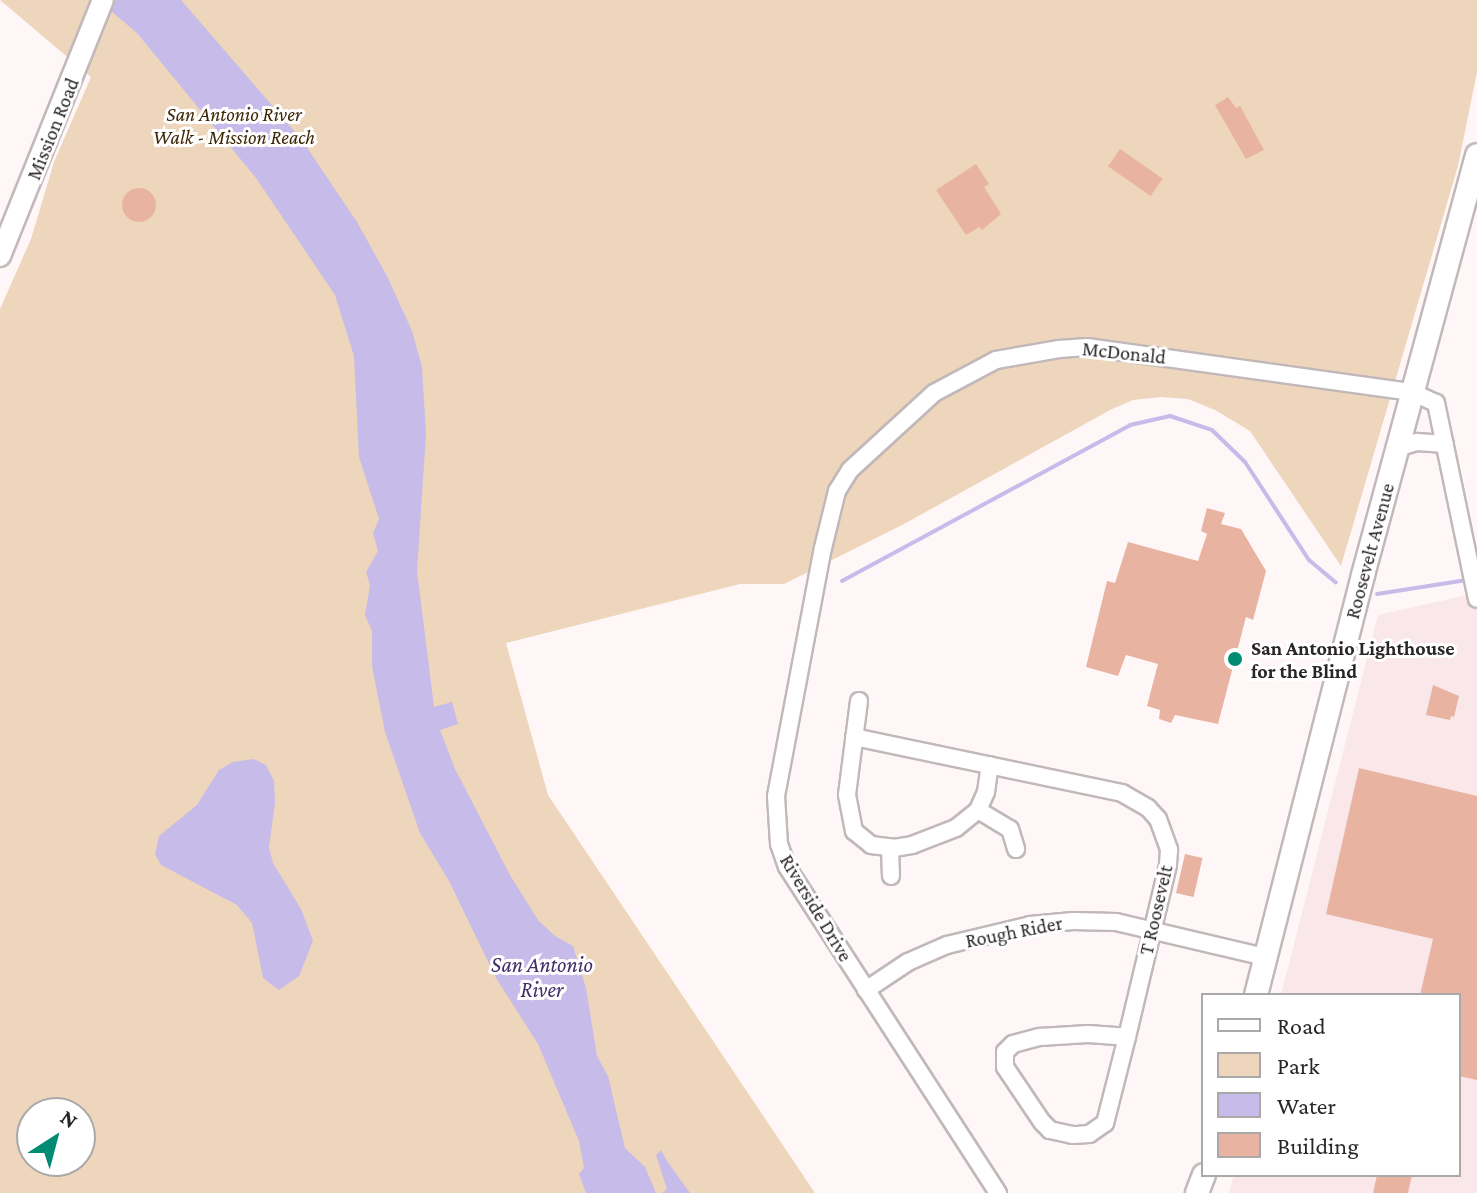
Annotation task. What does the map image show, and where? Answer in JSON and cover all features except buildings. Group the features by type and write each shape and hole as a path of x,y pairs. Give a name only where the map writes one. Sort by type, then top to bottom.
{"main road":[{"name":"Roosevelt Avenue","path":"1256,993 1397,448 1477,155"}],"street":[{"name":"Mission Road","path":"0,256 103,0"},
{"name":"McDonald","path":"837,491 860,459 916,406 996,360 1019,355 1087,347 1412,392"},
{"path":"1412,392 1436,403 1477,599"},
{"path":"1397,448 1417,442 1445,444"},
{"name":"Riverside Drive","path":"837,491 779,784 776,822 787,867 998,1193"},
{"path":"859,701 847,795 849,820 865,842 890,848 942,835 978,810 986,792 990,765"},
{"name":"T Roosevelt","path":"854,737 1122,793 1148,808 1166,832 1169,850 1127,1037 1105,1123 1089,1134 1073,1135 1050,1130 1005,1067 1005,1052 1013,1044 1040,1037 1088,1034 1127,1037"},
{"path":"978,810 1010,829 1016,849"},
{"path":"890,848 891,876"},
{"name":"Rough Rider","path":"866,990 908,962 988,933 1073,921 1116,922 1265,957"}],"shaded area":[{"path":"1477,593 1477,1193 1229,1193 1233,1177 1461,1177 1461,993 1282,993 1378,615"}],"green space":[{"name":"San Antonio River Walk - Mission Reach","path":"0,0 1477,0 1477,72 1458,166 1341,566 1250,431 1215,410 1188,399 1161,397 1133,400 1112,409 904,524 784,584 740,584 506,643 548,795 815,1193 0,1193 0,309 31,239 54,162 91,77"}],"water":[{"name":"San Antonio River","path":"98,0 181,0 302,140 357,222 387,276 412,331 422,367 426,434 417,571 434,707 452,702 458,724 440,730 455,769 510,875 538,920 555,936 573,946 586,988 597,1056 608,1076 625,1148 645,1167 656,1193 586,1193 579,1174 584,1168 579,1141 538,1044 496,978 449,881 420,833 385,732 372,666 372,631 365,615 370,585 366,572 378,551 373,533 379,519 359,457 354,356 335,295 256,178 137,33"},
{"path":"254,759 266,765 274,781 275,803 269,847 273,863 301,909 313,941 299,976 279,990 263,978 252,923 237,905 161,865 155,854 159,836 197,805 219,770 233,762"},
{"path":"661,1150 690,1193 662,1193 667,1189 656,1155"}],"waterway":[{"path":"842,581 1130,425 1170,416 1212,430 1245,462 1309,560 1336,583"},
{"path":"1377,594 1467,580"}],"place":[{"name":"San Antonio Lighthouse for the Blind","path":"1235,659"}]}
